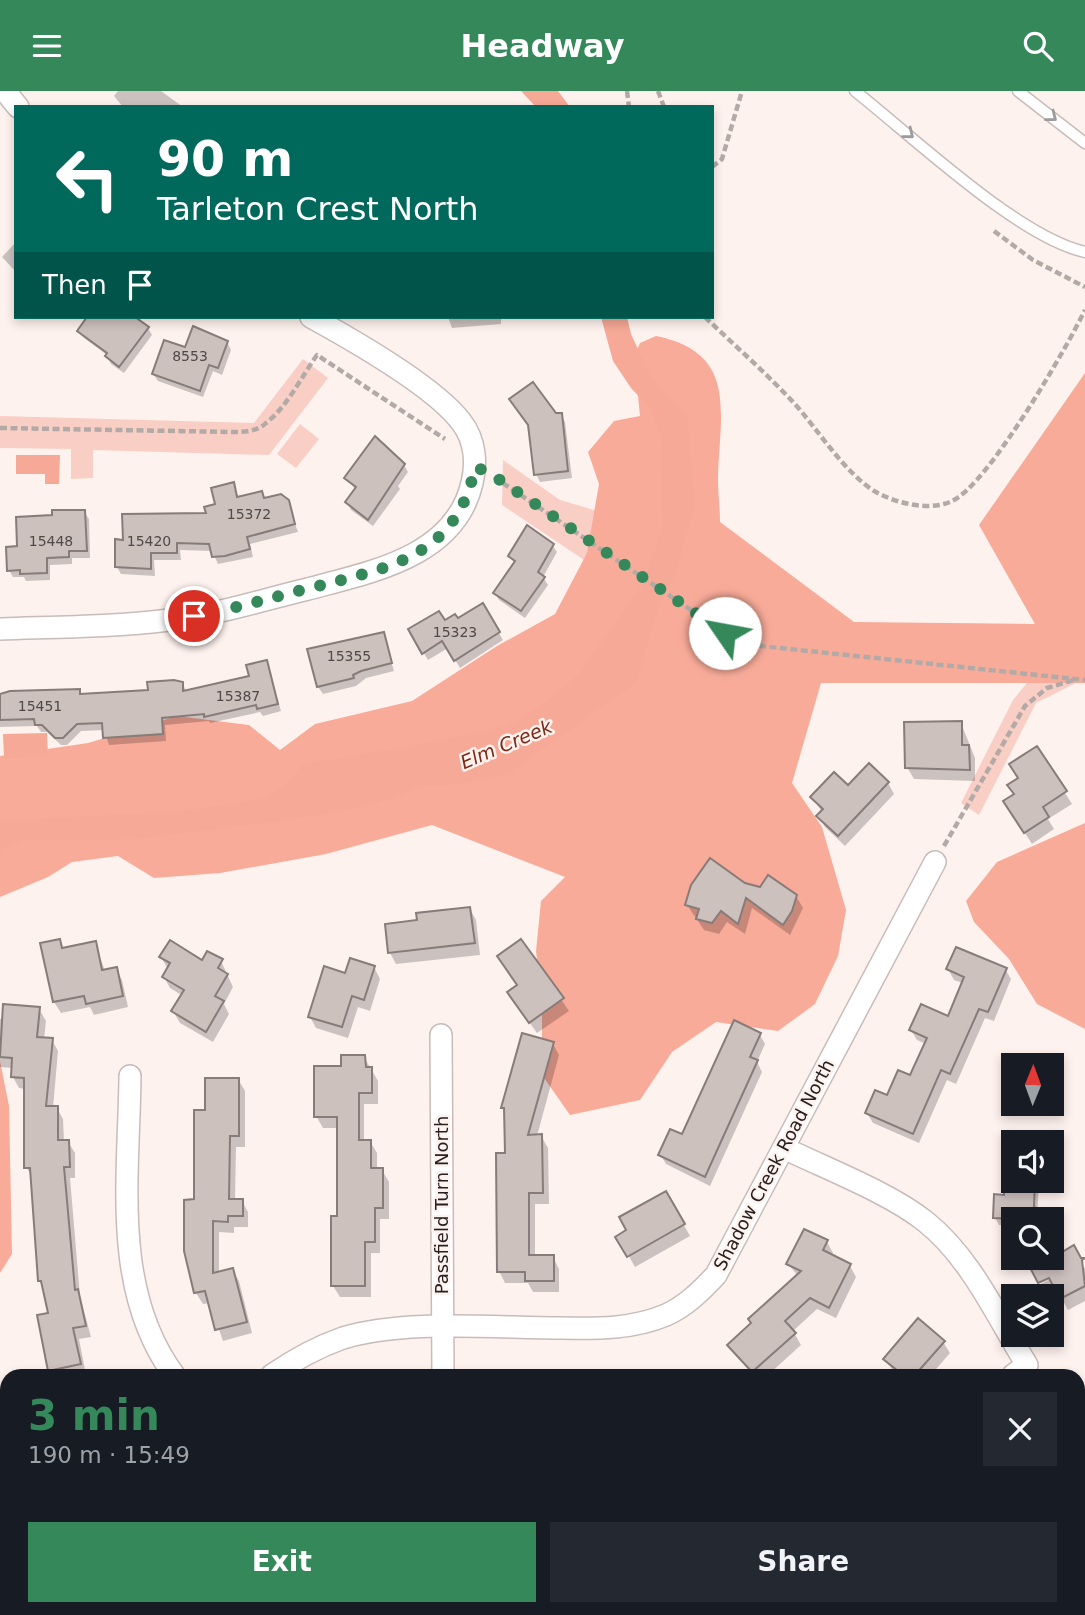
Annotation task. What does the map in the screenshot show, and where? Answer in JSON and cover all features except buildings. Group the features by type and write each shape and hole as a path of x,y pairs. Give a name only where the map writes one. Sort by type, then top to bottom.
{"street":[{"path":"5,91 16,105"},
{"path":"0,629 170,620 218,612 395,564 423,550 443,534 468,500 475,467 469,434 462,422 442,403 355,341 315,319"},
{"name":"Shadow Creek Road North","path":"281,1369 300,1356 344,1338 394,1329 602,1329 637,1325 667,1314 695,1297 716,1275 935,862"},
{"name":"Passfield Turn North","path":"441,1035 443,1369"},
{"path":"130,1076 128,1229 133,1276 142,1316 171,1369"},
{"path":"784,1148 926,1222 966,1267 1019,1369"}],"lane":[{"path":"855,91 1000,207 1055,242 1085,252"},
{"path":"1018,91 1085,143"}],"path":[{"path":"714,166 723,159 742,91"},
{"path":"994,231 1033,260 1085,288"},
{"path":"707,319 792,401 859,479 874,491 894,501 940,505 956,500 1000,449 1050,376 1085,310"},
{"path":"0,428 234,432 254,430 266,424 317,355 445,439 456,458 488,472 725,633 761,646 1083,680"},
{"path":"935,862 1025,706 1047,688 1063,681 1083,680"}],"shaded area":[{"path":"656,336 683,344 701,357 713,372 719,390 721,410 718,479 720,522 854,622 1035,624 979,525 1085,373 1085,683 821,683 792,783 822,827 846,910 838,956 815,1004 778,1031 716,1022 672,1052 640,1100 570,1115 542,1075 542,1000 536,951 541,901 565,877 432,825 326,854 220,873 154,878 118,856 72,862 48,877 0,897 0,756 88,743 177,716 249,725 280,750 315,724 412,701 497,646 555,614 587,553 599,484 588,452 614,421 640,416 638,396 628,370 640,343"},
{"path":"303,359 328,378 269,455 93,450 93,478 71,479 71,449 0,448 0,416 254,423"},
{"path":"300,424 319,439 296,468 277,454"},
{"path":"503,460 560,500 662,530 632,592 502,505"},
{"path":"1027,683 1076,683 1036,703 979,815 961,803 1013,700"},
{"path":"1085,823 1085,1029 1037,1004 1009,959 974,922 966,901 997,862"},
{"path":"0,1061 9,1106 12,1254 0,1273"}],"water":[{"path":"521,91 558,91 568,105 534,105"},
{"name":"Elm Creek","path":"602,319 627,319 631,334 651,377 687,416 695,503 676,572 657,612 636,683 508,774 459,784 423,787 365,807 289,820 135,839 23,840 0,850 0,821 184,811 267,798 294,777 301,765 465,736 509,725 546,702 579,674 644,582 662,530 661,434 651,409 631,388 613,361"},
{"path":"16,455 60,455 59,484 45,484 45,474 16,474"},
{"path":"47,733 48,756 4,758 3,734"}],"route":[{"path":"194,616 364,574 395,564 423,550 443,534 468,500 475,467 488,472 725,633"}]}
